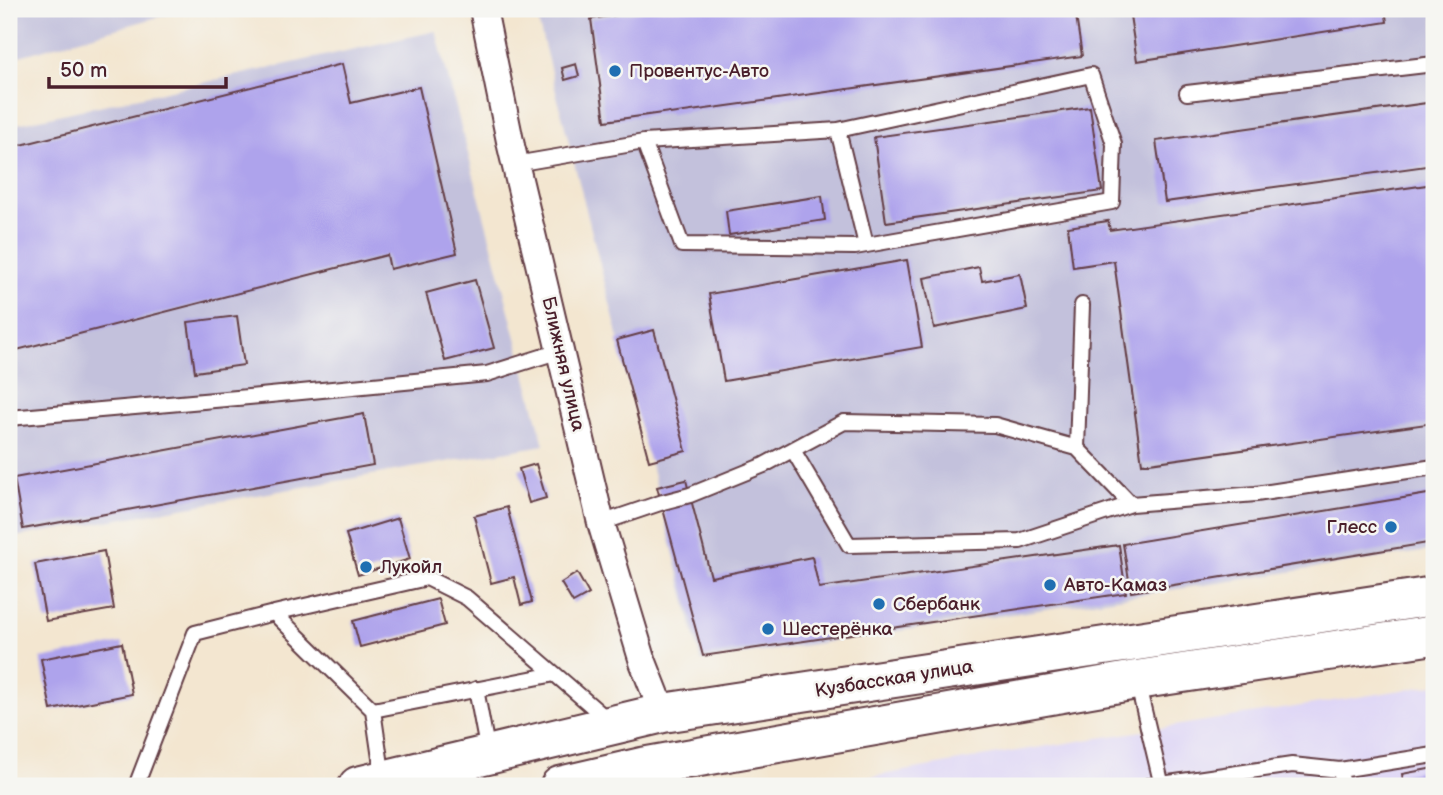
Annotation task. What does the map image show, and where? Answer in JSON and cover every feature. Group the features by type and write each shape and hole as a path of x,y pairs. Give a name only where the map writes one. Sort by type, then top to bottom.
{"main road":[{"name":"Кузбасская улица","path":"371,783 663,713 1434,596"},
{"path":"560,786 647,777 1136,680 1434,635"}],"street":[{"name":"Ближняя улица","path":"484,9 515,164 601,523 643,662 663,713"}],"lane":[{"path":"1187,93 1434,64"},
{"path":"515,164 644,142 838,130 1091,75 1114,144 1112,202 855,247 682,245 644,142"},
{"path":"838,130 866,245"},
{"path":"1077,448 1082,305"},
{"path":"9,418 486,374 560,351"},
{"path":"601,523 690,495 764,465 844,422 995,425 1077,448 1131,504"},
{"path":"793,450 849,545 1020,541 1131,504 1256,494 1434,467"},
{"path":"136,786 195,633 427,578 467,598 613,724"},
{"path":"274,613 373,710 371,783"},
{"path":"373,710 555,674"},
{"path":"1136,680 1157,786 1292,765 1340,769 1434,755"},
{"path":"476,689 488,754"},
{"path":"1340,769 1343,786"}],"shaded area":[{"path":"9,9 170,9 172,13 9,59"},
{"path":"535,9 1434,9 1434,550 701,661"},
{"path":"436,31 544,445 9,538 9,126"},
{"path":"1434,685 1434,786 821,786 1004,753"}],"building":[{"path":"655,9 1075,9 1082,56 605,121 591,19"},
{"path":"1129,9 1385,9 1387,22 1137,61"},
{"path":"342,64 351,103 419,87 457,253 390,269 387,255 9,352 9,148"},
{"path":"576,64 579,76 565,80 562,68"},
{"path":"1434,102 1434,165 1165,202 1156,141"},
{"path":"1090,107 1102,191 886,222 874,137"},
{"path":"1434,184 1434,423 1142,464 1114,261 1073,267 1068,227 1108,221 1110,230"},
{"path":"822,196 825,220 729,235 726,211"},
{"path":"907,260 922,347 724,381 709,294"},
{"path":"979,267 982,281 1020,274 1027,309 934,328 924,278"},
{"path":"475,280 494,348 445,361 426,293"},
{"path":"237,316 244,365 195,372 188,322"},
{"path":"654,330 686,451 649,461 617,340"},
{"path":"364,414 373,465 23,529 14,478"},
{"path":"536,464 546,498 529,503 519,469"},
{"path":"686,480 711,577 812,557 819,588 1119,545 1126,593 703,656 657,487"},
{"path":"1434,493 1434,542 1131,592 1123,544"},
{"path":"507,507 532,602 521,605 514,577 491,583 474,516"},
{"path":"398,518 410,559 358,575 346,534"},
{"path":"104,551 114,609 46,621 35,564"},
{"path":"577,573 589,594 573,603 561,583"},
{"path":"438,599 445,625 360,647 353,621"},
{"path":"122,643 132,694 51,710 41,659"},
{"path":"1434,768 1434,786 1404,786 1402,774"}],"place":[{"name":"Провентус-Авто","path":"615,71"},
{"name":"Глесс","path":"1391,527"},
{"name":"Лукойл","path":"366,567"},
{"name":"Авто-Камаз","path":"1050,585"},
{"name":"Сбербанк","path":"879,604"},
{"name":"Шестерёнка","path":"768,629"}]}
